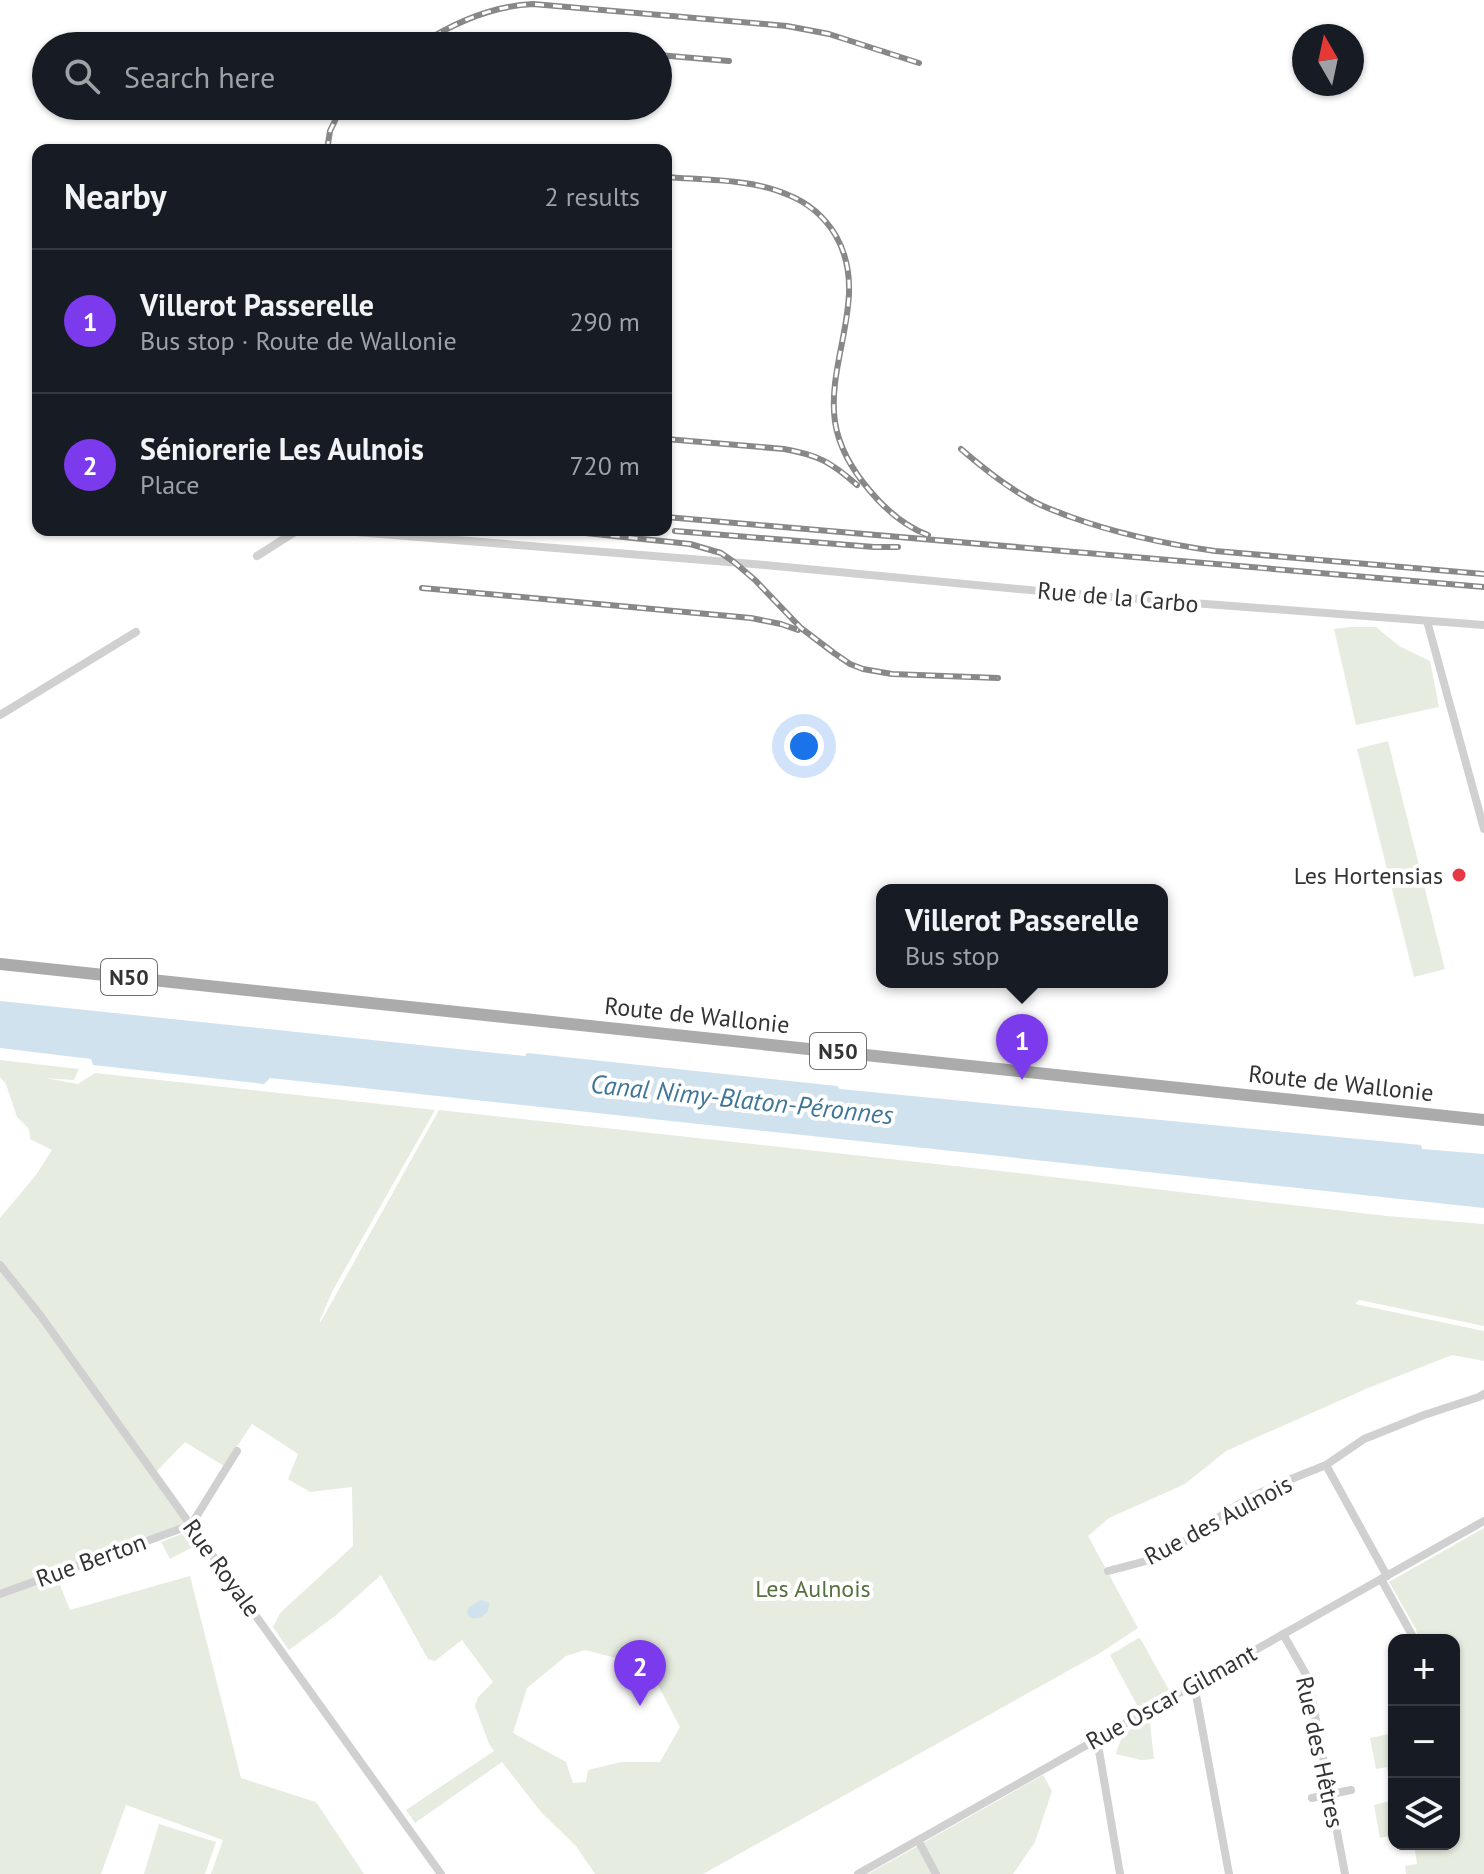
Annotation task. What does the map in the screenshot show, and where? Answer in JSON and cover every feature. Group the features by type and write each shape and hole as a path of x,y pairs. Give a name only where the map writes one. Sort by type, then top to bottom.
{"main road":[{"name":"Route de Wallonie","path":"0,964 1484,1120"}],"street":[{"path":"257,556 289,536"},
{"name":"Rue de la Carbo","path":"406,536 1061,593 1484,625"},
{"path":"1427,621 1484,829"},
{"path":"0,715 136,632"},
{"name":"Rue Royale","path":"0,1265 40,1315 441,1874"},
{"name":"Rue des Aulnois","path":"1108,1571 1171,1551 1249,1498 1326,1465 1364,1439 1484,1394"},
{"path":"191,1525 237,1451"},
{"path":"1326,1465 1412,1634"},
{"name":"Rue Oscar Gilmant","path":"858,1874 1484,1521"},
{"name":"Rue Berton","path":"0,1594 191,1525"},
{"name":"Rue des Hêtres","path":"1283,1634 1308,1678 1345,1874"},
{"path":"1194,1684 1229,1874"},
{"path":"1097,1739 1120,1874"},
{"path":"1312,1798 1351,1790"},
{"path":"918,1840 936,1874"}],"green space":[{"path":"1376,627 1399,646 1430,661 1439,707 1356,725 1334,629"},
{"path":"1388,741 1445,969 1414,977 1357,749"},
{"name":"Les Aulnois","path":"0,1060 79,1069 74,1080 45,1078 78,1084 95,1073 435,1110 333,1290 320,1323 439,1110 1387,1216 1484,1224 1484,1326 1359,1300 1355,1304 1484,1331 1484,1361 1452,1355 1368,1388 1226,1451 1185,1484 1109,1518 1088,1536 1138,1628 1100,1653 703,1874 595,1874 576,1846 541,1812 502,1762 415,1823 406,1810 494,1751 475,1706 478,1697 493,1682 462,1640 435,1661 428,1659 381,1575 335,1616 289,1650 273,1627 280,1613 353,1546 352,1487 310,1492 288,1479 298,1454 252,1424 224,1466 185,1442 156,1472 0,1260 0,1218 36,1175 52,1150 30,1139 28,1128 17,1117 6,1084 0,1077","holes":["585,1650 616,1658 658,1685 680,1727 660,1762 621,1762 588,1770 586,1782 573,1783 566,1762 513,1733 527,1688 566,1656"]},
{"path":"0,1268 186,1523 0,1591"},
{"path":"1484,1528 1484,1874 1406,1874 1405,1866 1417,1864 1415,1850 1460,1850 1460,1634 1417,1634 1389,1582"},
{"path":"182,1534 193,1547 170,1559 161,1542"},
{"path":"56,1575 70,1610 190,1576 241,1778 316,1802 364,1874 211,1874 223,1840 126,1805 101,1874 0,1874 0,1597"},
{"path":"1140,1638 1169,1690 1138,1707 1110,1655"},
{"path":"1148,1720 1154,1759 1141,1760 1116,1754 1126,1732"},
{"path":"1388,1734 1388,1772 1387,1767 1376,1769 1370,1738"},
{"path":"1043,1775 1052,1791 1035,1842 1013,1874 868,1874"},
{"path":"1388,1802 1388,1836 1380,1838 1374,1805"},
{"path":"159,1824 216,1842 205,1874 144,1874"}],"water":[{"name":"Canal Nimy-Blaton-Péronnes","path":"0,1001 525,1056 527,1053 837,1086 840,1089 1421,1145 1422,1149 1484,1154 1484,1208 270,1078 264,1084 93,1065 91,1059 0,1048"},
{"path":"481,1600 489,1603 488,1611 480,1617 469,1617 469,1607"}],"railway":[{"path":"442,32 502,8 533,4 787,26 829,34 919,63"},
{"path":"672,56 729,61"},
{"path":"328,144 335,120"},
{"path":"672,177 727,181 773,189 808,206 832,229 845,259 849,282 834,398 840,441 853,467 876,498 903,522 928,535"},
{"path":"672,440 796,451 824,461 857,485"},
{"path":"961,449 1003,483 1036,503 1142,538 1215,551 1484,574"},
{"path":"672,518 1484,587"},
{"path":"675,531 898,547"},
{"path":"614,536 690,544 721,553 755,580 801,628 850,664 863,669 892,674 998,678"},
{"path":"422,588 751,618 798,630"}],"place":[{"name":"Les Hortensias","path":"1459,875"},
{"name":"Villerot Passerelle","path":"1022,1080"},
{"name":"Séniorerie Les Aulnois","path":"640,1706"}]}
